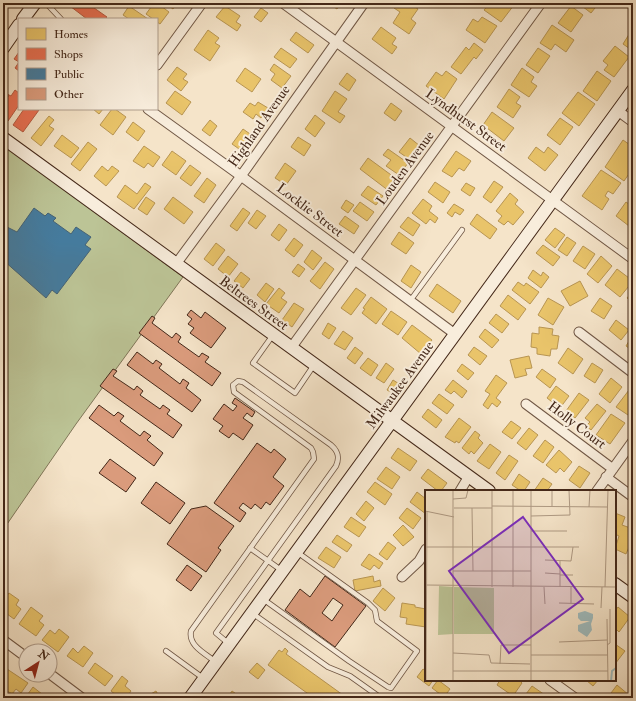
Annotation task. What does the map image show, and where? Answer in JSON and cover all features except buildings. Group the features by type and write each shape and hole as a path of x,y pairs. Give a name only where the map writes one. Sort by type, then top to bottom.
{"street":[{"path":"24,18 35,3"},
{"path":"158,64 202,3"},
{"name":"Lyndhurst Street","path":"283,3 633,259"},
{"name":"Highland Avenue","path":"176,264 241,176 364,3"},
{"name":"Louden Avenue","path":"292,348 541,3"},
{"path":"3,48 18,27"},
{"name":"Milwaukee Avenue","path":"190,698 633,90"},
{"name":"Locklie Street","path":"149,110 455,334"},
{"path":"618,111 633,122"},
{"name":"Beltrees Street","path":"3,138 488,490"},
{"path":"579,332 633,373"},
{"name":"Holly Court","path":"526,404 612,469"},
{"path":"598,490 633,441"},
{"path":"461,490 469,476"},
{"path":"606,477 633,497"},
{"path":"402,577 419,561 425,551"},
{"path":"616,585 633,597"},
{"path":"3,640 18,651"},
{"path":"58,680 82,698"},
{"path":"551,681 575,698"}],"lane":[{"path":"46,3 61,18"},
{"path":"410,301 462,230"},
{"path":"273,335 253,363 265,372 295,393 315,365"},
{"path":"217,662 194,645 190,636 191,630 314,459 313,452 310,448 234,392 233,385 238,381 243,382 335,448 339,457 336,466 216,633 230,644"},
{"path":"250,548 282,572"},
{"path":"262,599 349,661 391,688 417,652 377,621 375,610 368,603 297,552"},
{"path":"252,613 328,667 350,676 381,698"},
{"path":"166,652 204,679"}],"green space":[{"path":"3,145 183,277 76,424 3,530"}]}
